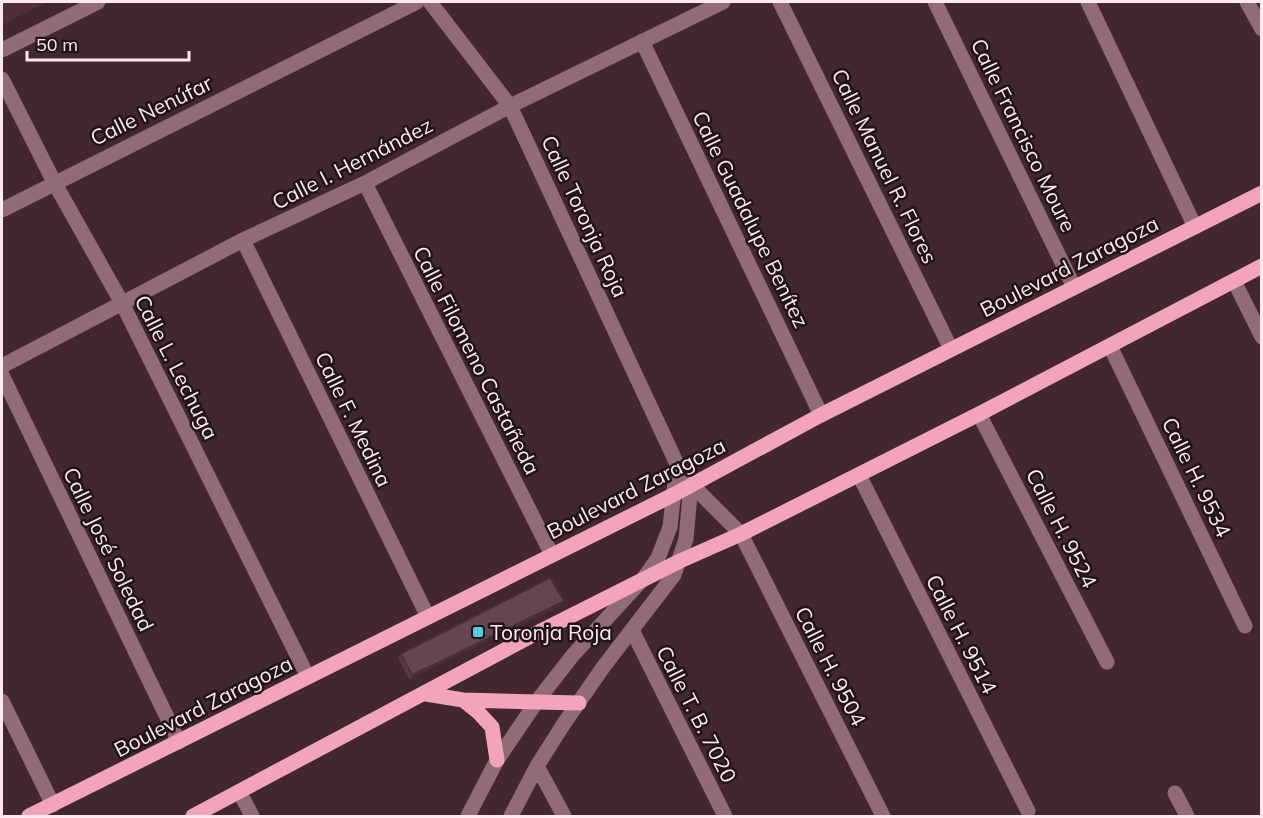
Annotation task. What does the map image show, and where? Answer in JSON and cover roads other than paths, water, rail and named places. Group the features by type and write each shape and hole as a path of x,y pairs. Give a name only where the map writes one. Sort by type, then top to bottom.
{"main road":[{"name":"Boulevard Zaragoza","path":"29,816 673,495 821,415 1262,193"},
{"path":"193,816 535,634 859,475 1262,266"},
{"path":"426,694 463,700 579,703"},
{"path":"463,700 478,711 492,727 497,760"}],"street":[{"path":"2,51 98,2"},
{"name":"Calle Nenúfar","path":"2,210 417,2"},
{"name":"Calle Toronja Roja","path":"430,2 510,106 677,464 691,484"},
{"name":"Calle I. Hernández","path":"2,366 243,240 364,183 510,106 723,2"},
{"name":"Calle Manuel R. Flores","path":"780,2 951,349"},
{"name":"Calle Francisco Moure","path":"936,2 1074,288"},
{"path":"1088,2 1196,227"},
{"path":"1247,2 1262,29"},
{"name":"Calle Guadalupe Benítez","path":"642,41 821,415"},
{"name":"Calle L. Lechuga","path":"2,79 54,182 122,303 308,677"},
{"name":"Calle Filomeno Castañeda","path":"364,183 552,555"},
{"name":"Calle F. Medina","path":"243,240 428,617"},
{"path":"1234,281 1262,338"},
{"name":"Calle H. 9534","path":"1110,346 1245,626"},
{"name":"Calle José Soledad","path":"2,375 178,742"},
{"name":"Calle H. 9524","path":"979,414 1107,662"},
{"path":"468,816 497,760 537,701 573,655 643,579 658,558 673,511 677,464"},
{"name":"Calle H. 9514","path":"859,475 1028,812"},
{"path":"511,816 537,766 579,703 666,587 680,561 686,539 691,484"},
{"name":"Calle H. 9504","path":"691,484 741,534 883,816"},
{"name":"Calle T. B. 7020","path":"632,630 725,816"},
{"path":"2,701 53,805"},
{"path":"537,766 564,816"},
{"path":"240,793 252,816"},
{"path":"1175,793 1187,816"}],"place":[{"name":"Toronja Roja","path":"478,632"}]}
